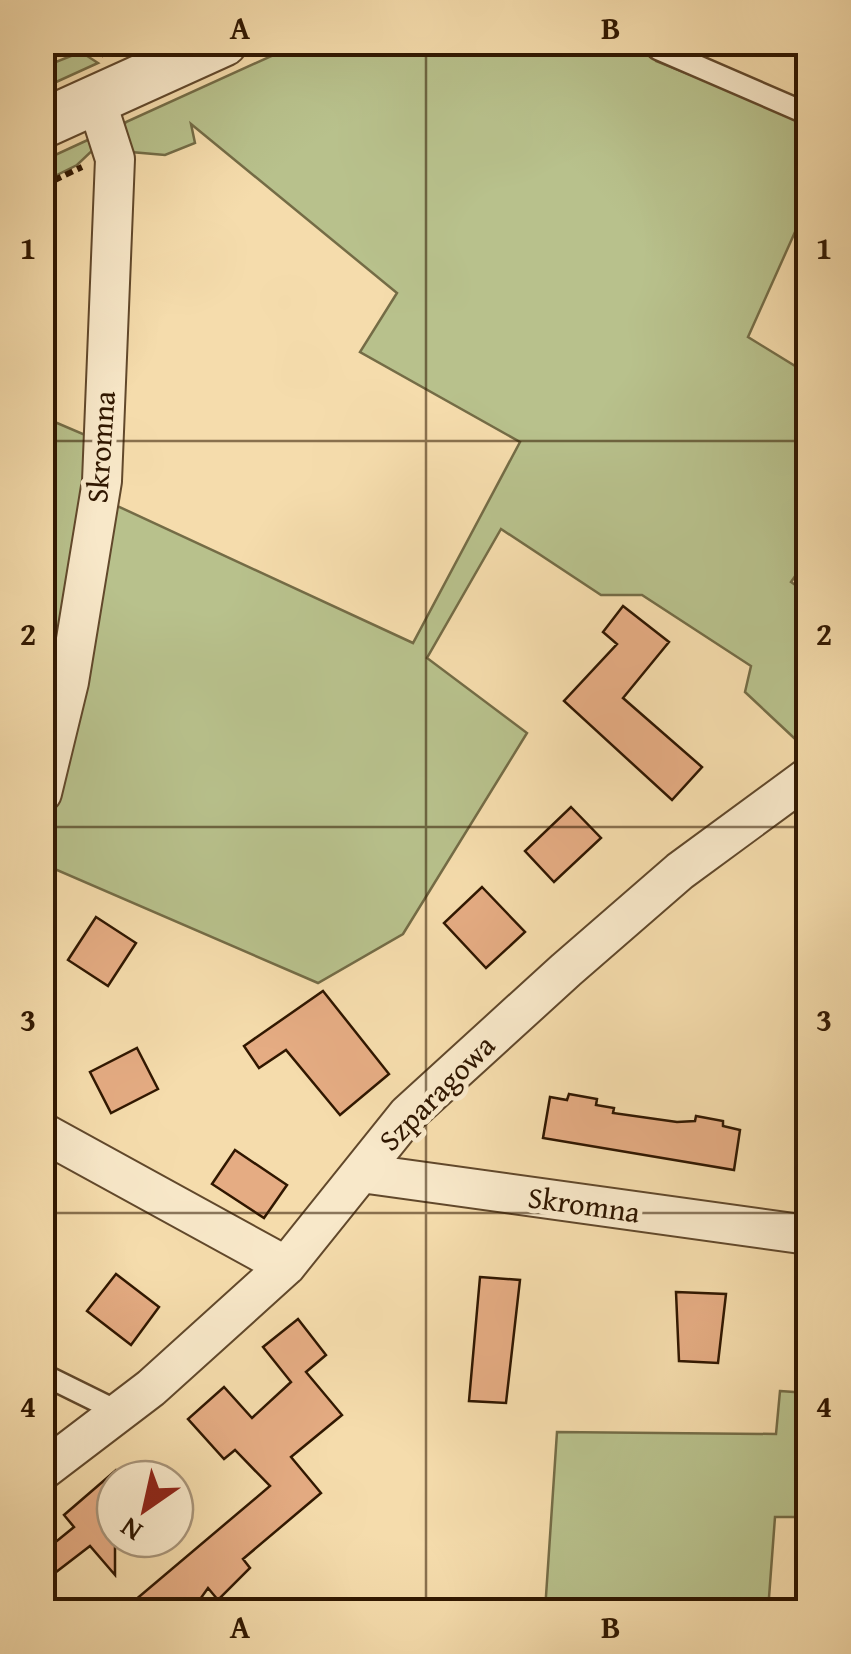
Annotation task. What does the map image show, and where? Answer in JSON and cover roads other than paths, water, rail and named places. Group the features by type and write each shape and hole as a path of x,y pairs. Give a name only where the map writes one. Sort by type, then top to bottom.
{"street":[{"path":"42,124 223,42"},
{"name":"Skromna","path":"42,793 69,682 102,480 115,159 96,100"},
{"name":"Szparagowa","path":"42,1471 119,1412 286,1266 408,1114 566,970 680,870 808,777"},
{"path":"42,1132 286,1266"},
{"name":"Skromna","path":"360,1173 808,1235"}],"lane":[{"path":"658,49 808,114"},
{"path":"42,1374 119,1412"}]}
